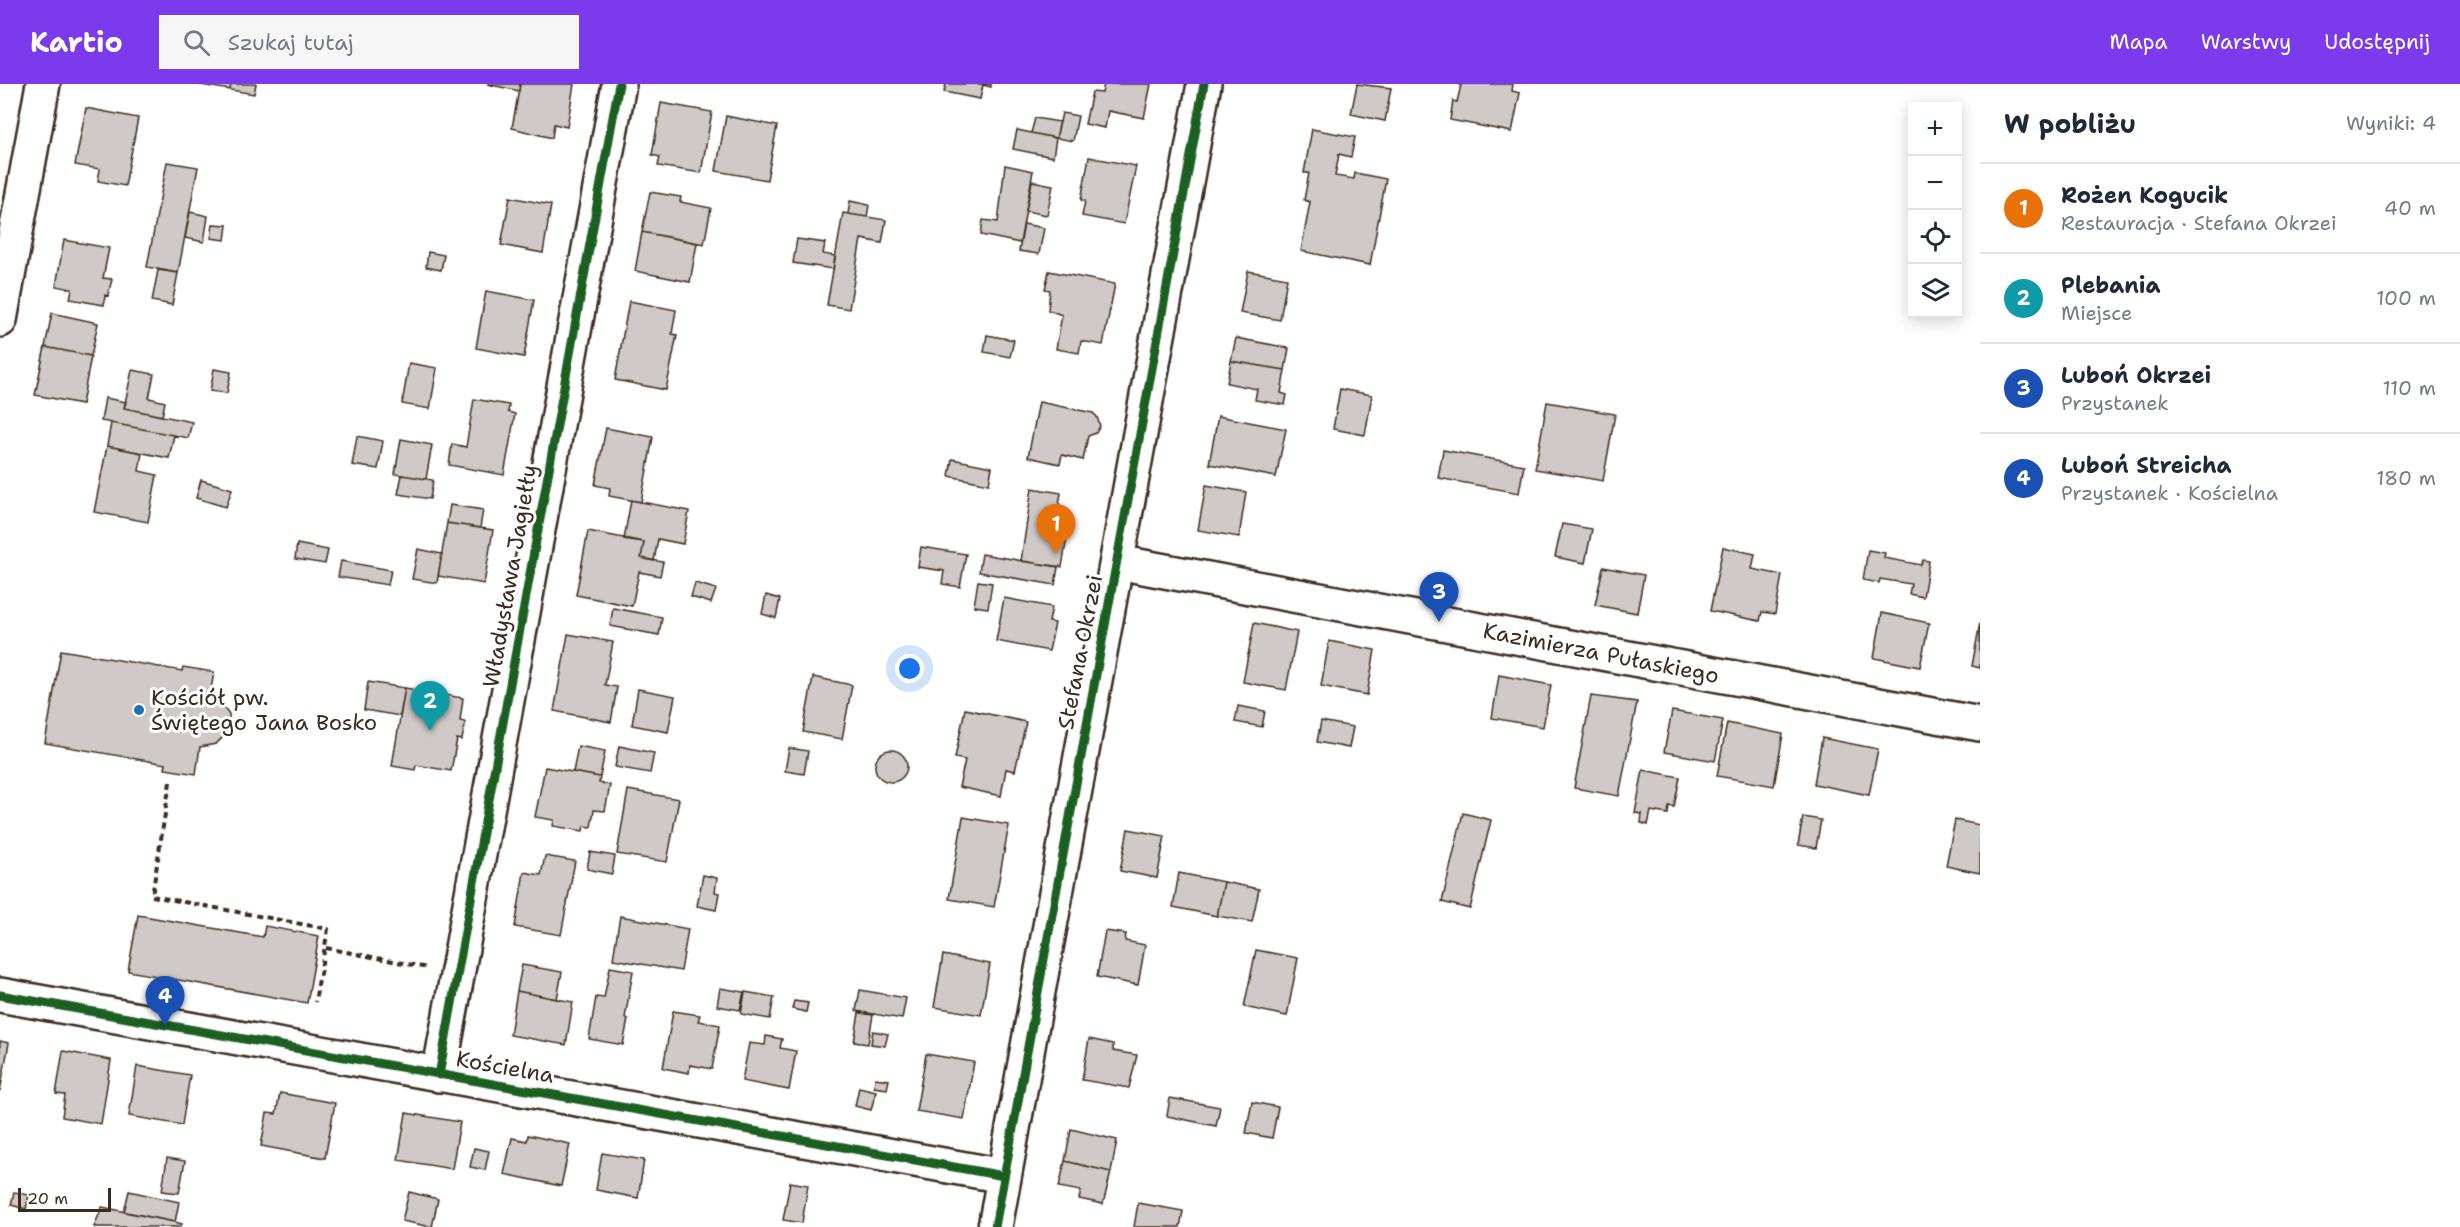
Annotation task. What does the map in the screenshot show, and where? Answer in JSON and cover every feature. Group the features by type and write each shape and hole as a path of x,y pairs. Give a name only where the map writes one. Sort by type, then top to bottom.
{"street":[{"path":"0,320 43,84"},
{"name":"Władysława Jagiełły","path":"439,1075 619,84"},
{"name":"Stefana Okrzei","path":"994,1227 1204,84"},
{"name":"Kazimierza Pułaskiego","path":"1117,562 1980,724"},
{"name":"Kościelna","path":"0,995 1004,1176"}],"path":[{"path":"170,782 152,896 328,929 315,1002"},
{"path":"326,948 439,970"}],"building":[{"path":"195,84 231,84 230,90"},
{"path":"231,84 256,84 254,94 230,90"},
{"path":"487,84 520,84 519,91"},
{"path":"520,84 574,84 567,127 554,124 552,138 512,128"},
{"path":"946,84 991,84 991,87 983,85 980,99 944,92"},
{"path":"1104,84 1151,84 1144,118 1108,111 1105,128 1085,124 1092,92 1102,93"},
{"path":"1357,84 1391,88 1385,121 1351,114"},
{"path":"1458,84 1513,84 1512,91 1520,93 1512,132 1450,120 1453,101 1457,102 1461,85"},
{"path":"661,103 712,112 701,173 658,166 660,157 652,155"},
{"path":"86,108 138,118 125,186 98,181 100,169 75,165"},
{"path":"1062,113 1078,116 1073,141 1056,138"},
{"path":"726,116 777,126 767,180 716,171"},
{"path":"1035,118 1060,122 1056,138 1031,133"},
{"path":"1312,129 1355,137 1351,157 1339,154 1335,176 1354,179 1355,173 1386,179 1370,265 1301,251 1310,202 1304,200 1309,173 1304,173"},
{"path":"1017,130 1056,138 1053,157 1013,149"},
{"path":"1089,157 1136,166 1124,224 1082,216 1085,201 1081,200"},
{"path":"167,162 198,167 178,273 147,267"},
{"path":"1005,165 1033,171 1020,243 981,235 983,220 998,222"},
{"path":"1032,181 1053,185 1047,215 1026,211"},
{"path":"650,192 681,197 680,202 711,208 704,244 642,232"},
{"path":"510,197 551,205 543,253 501,245"},
{"path":"850,201 869,205 867,217 848,214"},
{"path":"190,212 208,216 204,242 185,238"},
{"path":"843,213 886,220 882,243 861,239 849,309 827,305"},
{"path":"213,224 227,225 225,240 211,238"},
{"path":"1024,224 1044,228 1039,254 1019,251"},
{"path":"642,232 697,243 690,282 635,271"},
{"path":"797,239 825,243 823,254 835,256 833,269 793,263"},
{"path":"64,240 109,248 103,278 112,279 108,296 105,295 104,305 70,299 72,289 56,286"},
{"path":"428,252 444,255 441,270 426,267"},
{"path":"158,270 178,273 172,305 152,301"},
{"path":"1049,271 1115,284 1103,345 1081,341 1079,353 1056,349 1062,315 1048,310 1050,290 1045,289"},
{"path":"1248,271 1287,278 1280,320 1240,313"},
{"path":"486,291 534,300 524,357 476,348"},
{"path":"629,301 676,310 672,334 677,335 666,390 615,380"},
{"path":"52,313 98,323 91,356 45,347"},
{"path":"987,335 1014,340 1010,357 984,352"},
{"path":"1236,338 1289,348 1285,370 1231,361"},
{"path":"45,347 91,356 82,404 35,395"},
{"path":"1231,361 1285,370 1281,393 1287,395 1285,405 1255,400 1257,389 1227,383"},
{"path":"409,363 437,368 430,409 402,404"},
{"path":"214,369 231,372 227,393 210,391"},
{"path":"132,370 154,374 149,398 165,402 162,416 124,408"},
{"path":"1340,389 1372,395 1365,435 1333,429"},
{"path":"105,398 126,402 124,408 192,422 188,438 101,421"},
{"path":"474,399 509,405 508,412 515,414 504,475 449,465 452,444 466,447"},
{"path":"1039,402 1093,413 1097,417 1100,426 1096,433 1088,436 1083,460 1062,455 1060,464 1028,457"},
{"path":"1547,402 1615,414 1603,481 1535,469"},
{"path":"1218,416 1286,429 1276,477 1209,464"},
{"path":"111,423 174,435 169,458 107,446"},
{"path":"606,428 653,437 641,502 609,496 610,488 595,485"},
{"path":"357,436 383,441 378,469 352,465"},
{"path":"401,439 432,445 426,479 395,474"},
{"path":"107,446 142,453 139,471 157,475 148,522 94,512"},
{"path":"1443,450 1524,465 1519,493 1438,478"},
{"path":"952,459 992,467 989,484 949,476"},
{"path":"402,475 433,480 430,499 398,494"},
{"path":"201,480 232,489 226,507 196,498"},
{"path":"1206,485 1246,492 1239,537 1198,530"},
{"path":"1032,488 1061,493 1056,523 1069,525 1062,567 1021,561"},
{"path":"631,500 689,511 683,544 658,539 654,561 641,558 644,542 624,539"},
{"path":"450,505 483,510 480,528 447,523"},
{"path":"447,523 493,530 484,584 438,576"},
{"path":"1562,524 1592,529 1585,563 1555,557"},
{"path":"588,531 644,542 641,558 663,562 660,576 639,572 632,606 576,595"},
{"path":"297,544 328,550 325,564 295,559"},
{"path":"921,547 966,554 960,587 942,584 944,571 918,567"},
{"path":"1723,547 1755,554 1752,569 1782,575 1775,614 1762,612 1760,621 1710,611"},
{"path":"418,549 442,554 437,583 412,579"},
{"path":"1868,550 1885,553 1884,558 1921,565 1923,560 1929,561 1923,597 1909,594 1911,584 1880,579 1879,583 1863,580"},
{"path":"982,554 1058,567 1055,585 979,572"},
{"path":"341,561 391,570 388,585 338,577"},
{"path":"1603,567 1644,575 1637,613 1595,605"},
{"path":"978,581 992,583 988,608 974,606"},
{"path":"695,583 716,589 711,603 691,597"},
{"path":"766,595 780,599 776,618 762,614"},
{"path":"1004,598 1052,607 1049,622 1055,623 1049,651 996,641"},
{"path":"613,608 662,617 659,635 610,626"},
{"path":"1882,613 1929,623 1920,667 1874,658"},
{"path":"1254,623 1297,632 1286,690 1243,682"},
{"path":"1980,623 1980,668 1972,666"},
{"path":"568,634 613,642 605,685 617,687 611,722 554,711"},
{"path":"1329,641 1375,650 1367,695 1321,686"},
{"name":"Kościół pw. Świętego Jana Bosko","path":"61,650 182,671 183,667 214,672 210,696 218,699 229,714 227,733 216,744 200,747 196,774 165,769 166,764 45,743"},
{"path":"1499,675 1551,685 1543,727 1492,718"},
{"path":"813,677 852,685 842,739 803,732"},
{"path":"368,682 405,688 400,716 364,710"},
{"path":"405,688 463,698 460,721 465,722 462,740 457,739 451,771 416,765 415,770 392,766"},
{"path":"638,689 675,696 668,732 632,725"},
{"path":"1591,696 1637,702 1619,796 1574,788"},
{"path":"1238,706 1265,711 1262,727 1235,722"},
{"path":"965,709 1026,722 1015,771 1006,769 1001,796 959,787 965,760 955,758"},
{"path":"1672,711 1723,720 1715,761 1664,752"},
{"path":"1321,721 1353,727 1349,748 1317,742"},
{"path":"1727,723 1783,734 1774,786 1717,776"},
{"path":"1822,738 1878,749 1869,795 1814,784"},
{"path":"578,746 605,751 600,777 573,772"},
{"path":"619,746 654,753 650,773 615,767"},
{"path":"789,748 808,751 804,774 785,771"},
{"path":"891,750 903,754 907,766 903,778 891,782 879,778 875,766 879,754"},
{"path":"545,767 600,777 599,783 610,785 605,811 594,810 591,827 584,826 583,831 553,826 554,820 535,817"},
{"path":"1643,770 1680,777 1674,807 1669,806 1668,814 1651,811 1648,825 1641,823 1642,814 1635,813"},
{"path":"628,790 679,799 667,862 617,854"},
{"path":"1463,813 1491,820 1470,909 1442,902"},
{"path":"963,817 1009,825 994,907 949,899"},
{"path":"1803,817 1821,820 1816,848 1798,845"},
{"path":"1955,820 1980,825 1980,873 1946,866"},
{"path":"1128,829 1165,836 1157,878 1120,871"},
{"path":"590,852 615,856 612,874 587,869"},
{"path":"545,856 575,861 561,935 515,927 524,872 541,875"},
{"path":"1179,873 1224,882 1217,916 1173,907"},
{"path":"703,875 717,878 715,892 719,893 716,910 697,906"},
{"path":"1224,882 1259,889 1252,922 1217,916"},
{"path":"138,915 263,937 265,926 319,936 307,1003 128,971"},
{"path":"620,916 688,929 681,971 613,959"},
{"path":"1105,931 1126,934 1125,941 1145,945 1138,985 1097,977"},
{"path":"1256,950 1298,958 1287,1016 1244,1007"},
{"path":"943,955 990,964 981,1015 934,1007"},
{"path":"522,965 562,972 557,999 517,991"},
{"path":"610,967 633,971 623,1045 589,1039 596,997 604,998"},
{"path":"720,988 744,992 740,1010 717,1006"},
{"path":"860,990 906,998 902,1019 856,1011"},
{"path":"517,991 573,1002 566,1045 510,1035"},
{"path":"745,992 774,997 770,1019 741,1014"},
{"path":"794,1001 808,1003 806,1012 792,1009"},
{"path":"673,1011 700,1015 698,1021 720,1025 712,1069 690,1065 689,1073 663,1068"},
{"path":"859,1013 873,1015 868,1044 854,1042"},
{"path":"873,1031 888,1034 885,1046 871,1044"},
{"path":"766,1036 782,1039 780,1048 796,1051 789,1090 742,1081 749,1043 765,1045"},
{"path":"1089,1039 1113,1044 1113,1051 1137,1055 1129,1088 1082,1080"},
{"path":"0,1041 9,1043 0,1091"},
{"path":"63,1051 111,1060 101,1124 62,1117 65,1095 56,1094"},
{"path":"926,1054 974,1062 964,1119 916,1111"},
{"path":"137,1066 190,1075 182,1125 129,1116"},
{"path":"875,1078 889,1080 887,1089 874,1087"},
{"path":"859,1087 876,1091 871,1110 855,1106"},
{"path":"280,1093 335,1103 325,1158 261,1146 267,1113 276,1114"},
{"path":"1170,1098 1220,1107 1216,1126 1167,1116"},
{"path":"1252,1102 1278,1107 1272,1138 1246,1133"},
{"path":"406,1113 460,1122 452,1169 398,1160"},
{"path":"1071,1129 1117,1140 1111,1172 1065,1161"},
{"path":"528,1135 570,1144 561,1186 504,1174 512,1138 527,1141"},
{"path":"474,1148 489,1151 485,1170 470,1167"},
{"path":"602,1153 644,1160 638,1198 596,1190"},
{"path":"167,1158 185,1161 179,1193 162,1191"},
{"path":"1065,1161 1111,1172 1103,1204 1079,1199 1081,1191 1059,1187"},
{"path":"790,1182 808,1185 802,1223 783,1220"},
{"path":"129,1191 179,1202 175,1222 124,1212"},
{"path":"14,1192 29,1195 26,1209 11,1205"},
{"path":"409,1192 438,1199 432,1227 402,1221"},
{"path":"1138,1203 1183,1211 1180,1227 1134,1227"},
{"path":"102,1207 182,1224 180,1227 94,1227"}],"cycle path":[{"path":"439,1075 619,84"},
{"path":"995,1227 1204,84"},
{"path":"0,995 1004,1176"}],"place":[{"name":"Rożen Kogucik","path":"1056,554"},
{"name":"Luboń Okrzei","path":"1439,622"},
{"name":"Kościół pw. Świętego Jana Bosko","path":"139,710"},
{"name":"Plebania","path":"430,731"},
{"name":"Luboń Streicha","path":"165,1026"}]}
